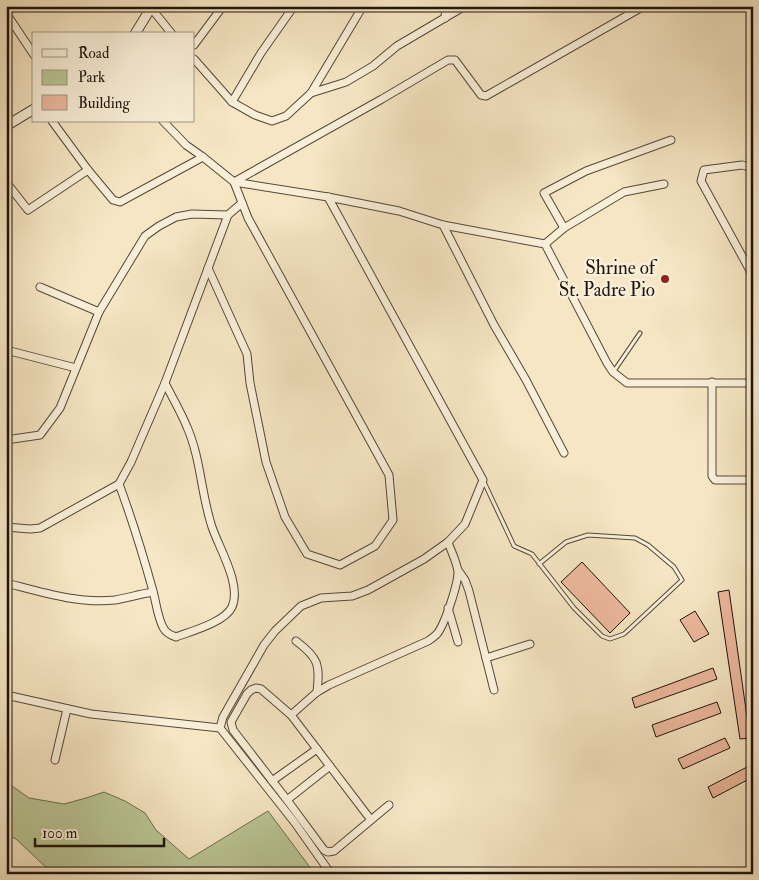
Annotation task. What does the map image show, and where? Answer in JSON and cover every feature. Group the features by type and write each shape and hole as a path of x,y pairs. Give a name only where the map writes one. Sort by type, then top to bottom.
{"street":[{"path":"12,6 7,14 32,53"},
{"path":"195,44 223,6"},
{"path":"232,102 261,53 294,6"},
{"path":"195,60 232,102 255,116 272,121 286,116 311,93 363,6"},
{"path":"445,18 446,6"},
{"path":"311,93 346,82 373,66 397,46 465,6"},
{"path":"234,182 448,60 455,60 481,95 486,96 644,6"},
{"path":"136,32 151,7 170,32"},
{"path":"6,126 32,110"},
{"path":"53,122 113,200 120,202 203,157"},
{"path":"164,122 186,145 234,182 399,211 443,225 545,244"},
{"path":"564,228 544,193 586,171 671,140"},
{"path":"753,168 742,165 704,170 701,181 753,276"},
{"path":"6,182 28,210 88,170"},
{"path":"208,268 247,354 250,383 266,462 285,517 306,554 340,565 375,546 393,520 389,475 248,218 234,182"},
{"path":"545,244 564,228 624,192 664,184"},
{"path":"220,728 223,717 264,645 275,631 301,606 321,598 352,596 368,590 448,542 465,524 483,480 328,197"},
{"path":"6,527 40,528 119,484 131,462 165,382 228,215 242,203"},
{"path":"6,440 40,434 60,408 99,312 146,236 159,226 176,218 192,214 228,215"},
{"path":"443,225 494,325 526,380 564,453"},
{"path":"545,244 608,364 627,383 753,383"},
{"path":"40,287 99,312"},
{"path":"6,350 76,368"},
{"path":"119,484 164,631 176,637 220,620 228,613 232,606 235,595 232,577 207,511 198,462 187,427 165,382"},
{"path":"712,382 712,476 715,480 751,480 753,477"},
{"path":"448,542 458,570 465,580 469,591 494,690"},
{"path":"291,715 316,692 428,641 435,636 440,629 448,608 457,580 458,570"},
{"path":"6,584 83,600 115,600 153,592"},
{"path":"448,608 458,642"},
{"path":"296,641 307,649 317,665 319,673 316,692"},
{"path":"486,658 530,644"},
{"path":"371,820 291,715 261,689 251,690 231,722 231,726 235,734 324,850 328,852 334,851 389,805"},
{"path":"6,695 91,714 220,728 295,823 331,874"},
{"path":"55,760 67,708"},
{"path":"272,781 317,748"},
{"path":"287,800 330,766"}],"lane":[{"path":"614,372 640,333"},
{"path":"483,480 514,546 532,554 539,564 574,608 602,636 610,639 624,634 682,580 674,567 648,545 635,538 588,535 566,542 539,564"}],"green space":[{"path":"6,783 29,798 64,804 104,792 125,801 145,813 156,830 189,859 268,811 315,874 53,874 16,839 6,834"}],"building":[{"path":"582,562 630,613 610,633 561,582"},
{"path":"729,590 750,738 740,739 718,592"},
{"path":"753,592 753,622 748,593"},
{"path":"695,611 709,634 694,642 680,620"},
{"path":"713,668 717,679 635,708 632,698"},
{"path":"717,702 721,713 656,737 652,725"},
{"path":"725,738 730,748 683,769 678,759"},
{"path":"753,764 753,777 713,798 708,787"}],"place":[{"name":"Shrine of St. Padre Pio","path":"665,279"}]}
